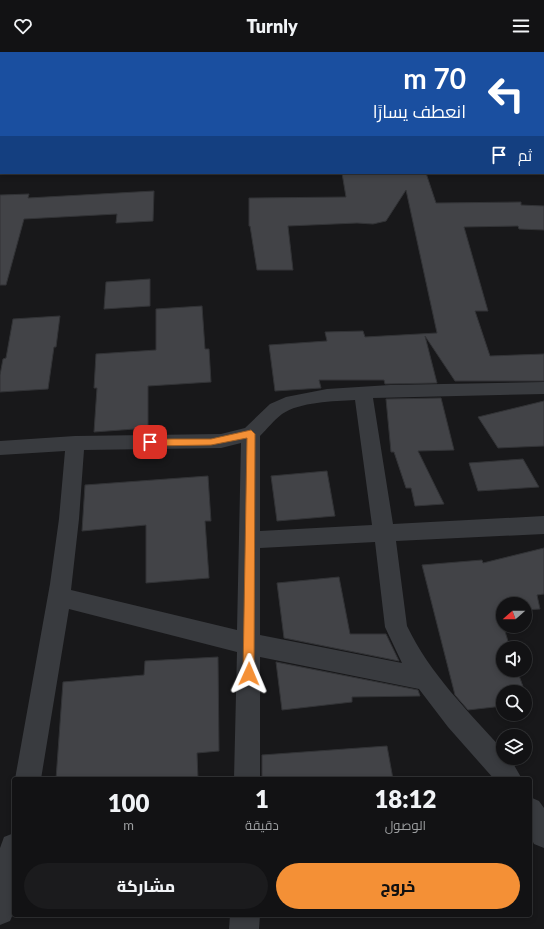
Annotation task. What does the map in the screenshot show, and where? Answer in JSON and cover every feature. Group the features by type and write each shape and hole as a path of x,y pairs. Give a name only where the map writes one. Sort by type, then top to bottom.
{"street":[{"path":"0,448 75,443 211,442 251,434 276,409 292,402 328,395 544,388"},
{"path":"363,393 384,533 396,627 402,641 424,679 501,767 508,777"},
{"path":"247,777 251,540 251,434"},
{"path":"28,777 41,710 59,597 69,518 70,481 75,443"},
{"path":"251,540 544,525"},
{"path":"59,597 249,644 424,679"},
{"path":"532,813 544,834"},
{"path":"0,911 12,856"},
{"path":"244,929 245,917"}],"building":[{"path":"342,174 426,174 436,203 521,202 521,205 544,206 544,230 519,229 518,226 464,227 488,311 475,311 490,356 544,354 544,381 455,381 425,336 437,383 385,384 384,380 319,380 321,388 275,391 269,345 327,341 325,332 363,331 365,337 437,333 406,190 386,221 373,224 357,223 288,226 293,270 257,270 249,226 249,198 346,197"},
{"path":"154,191 153,221 116,223 117,214 24,219 6,285 0,285 0,195 29,194 28,198"},
{"path":"150,279 150,306 104,309 106,282"},
{"path":"202,306 205,349 209,349 211,382 148,386 148,428 94,432 97,388 94,388 96,354 156,350 156,309"},
{"path":"60,316 48,389 0,392 0,375 3,359 6,358 13,319"},
{"path":"441,398 454,450 418,451 444,504 415,506 411,488 406,488 394,452 391,452 386,399"},
{"path":"544,401 544,446 498,448 478,417"},
{"path":"523,459 539,487 478,491 469,463"},
{"path":"327,471 335,516 277,521 271,476"},
{"path":"208,476 211,521 205,521 209,578 146,583 146,525 82,531 85,485"},
{"path":"544,548 544,594 537,595 540,609 532,610 532,597 496,597 496,633 506,633 508,641 496,641 496,677 520,677 522,685 496,685 496,707 468,710 455,695 422,565 482,560 483,563"},
{"path":"339,577 350,634 386,634 399,661 284,638 277,583"},
{"path":"218,657 219,751 197,753 198,777 56,777 63,682 144,675 145,661"},
{"path":"276,662 418,690 420,696 352,697 352,702 282,710"},
{"path":"387,746 393,777 262,777 262,755"}],"route":[{"path":"150,442 211,442 251,434 249,674"}]}
